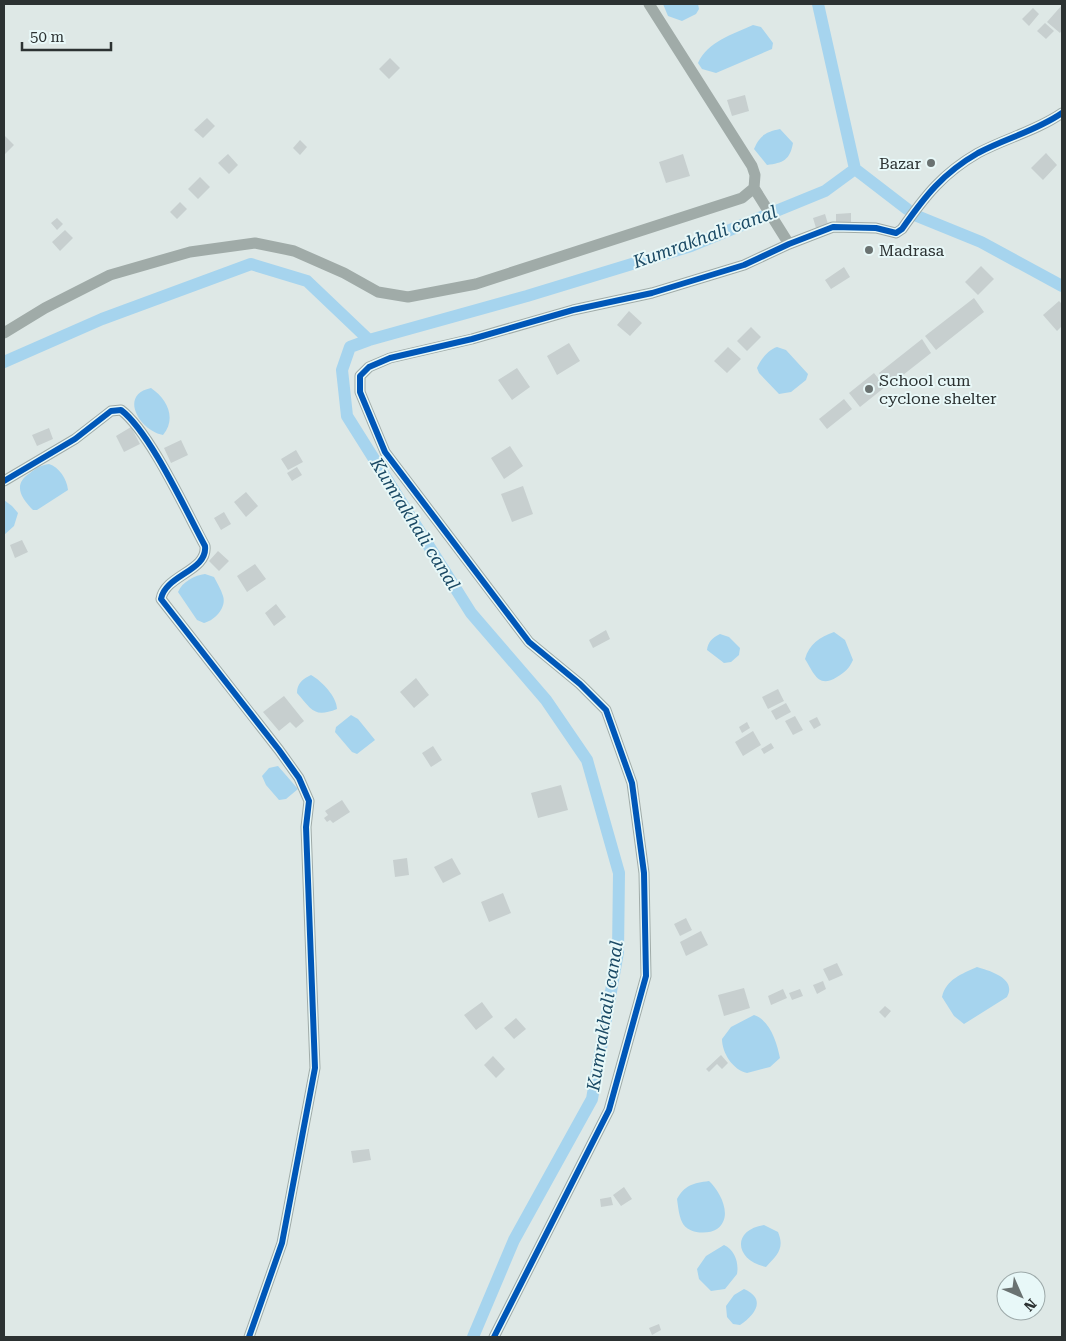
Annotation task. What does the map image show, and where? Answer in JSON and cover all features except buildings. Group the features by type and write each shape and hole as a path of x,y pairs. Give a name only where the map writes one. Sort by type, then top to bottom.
{"street":[{"path":"649,4 752,166 757,192 787,242"},
{"path":"494,1337 609,1110 646,976 644,873 632,783 606,710 580,684 528,642 385,452 360,392 360,376 369,367 390,358 574,310 652,293 744,265 787,242 833,227 876,228 896,233 902,229 930,189 948,174 979,153 1047,124 1062,113"},
{"path":"4,333 45,308 110,274 190,252 255,243 294,252 344,273 378,292 408,297 476,284 757,192"},
{"path":"4,481 75,438 111,412 121,410 129,416 158,458 205,546 206,554 202,560 162,591 161,599 280,750 299,778 309,801 306,827 314,1068 282,1243 249,1337"}],"water":[{"path":"663,4 698,4 699,9 696,14 682,21 668,16"},
{"path":"753,25 761,27 773,43 772,49 716,73 702,69 698,63 708,49 721,40"},
{"path":"780,129 793,143 792,149 785,160 767,165 754,149 764,135"},
{"path":"777,347 786,350 808,374 806,380 791,392 779,394 759,373 757,368 765,355"},
{"path":"151,388 166,403 170,416 167,429 163,435 147,427 136,413 134,405 136,398 141,392"},
{"path":"49,464 62,474 68,490 37,510 33,510 20,491 21,482 37,468"},
{"path":"4,500 18,513 14,526 4,535"},
{"path":"205,574 214,577 224,601 219,613 212,620 204,623 197,620 178,592 182,585 189,580"},
{"path":"834,632 845,640 853,660 850,666 837,677 825,681 817,678 805,659 809,649 816,642"},
{"path":"720,634 729,637 740,648 739,655 731,662 724,663 707,650 711,640"},
{"path":"311,675 328,690 334,699 337,709 323,713 314,711 297,693 301,682"},
{"path":"351,715 358,719 375,740 357,754 352,752 335,732 336,727"},
{"path":"278,766 298,789 286,799 279,800 266,785 262,776 269,768"},
{"path":"977,967 1001,977 1006,981 1009,991 1007,997 964,1024 954,1016 942,997 951,981"},
{"path":"754,1015 764,1022 772,1033 780,1058 770,1067 747,1073 737,1068 729,1060 722,1044 722,1039 731,1027"},
{"path":"709,1181 724,1204 724,1218 722,1224 713,1231 703,1233 693,1231 688,1229 682,1222 677,1199 690,1186"},
{"path":"764,1225 778,1232 781,1243 779,1251 766,1267 748,1259 741,1246 742,1239 746,1233 753,1228"},
{"path":"724,1245 731,1250 735,1257 737,1274 725,1289 711,1291 699,1279 697,1269 706,1256"},
{"path":"744,1289 755,1297 756,1307 750,1317 740,1325 733,1324 727,1317 726,1306 734,1295"}],"waterway":[{"name":"Kumrakhali canal","path":"473,1337 514,1240 592,1099 618,952 619,873 587,760 546,700 471,613 347,416 342,370 350,347 691,246 825,191 855,169 818,4"},
{"path":"855,169 907,209"},
{"path":"917,216 981,242 1062,286"},
{"path":"4,362 102,319 251,264 307,281 369,340"}],"cycle path":[{"path":"494,1337 609,1110 646,976 644,873 632,783 606,710 580,684 529,642 385,452 360,392 360,376 369,367 390,358 472,339 573,310 652,293 744,265 789,244 833,227 876,228 896,233 902,229 935,186 966,161 978,153 1042,125 1062,113"},
{"path":"4,481 75,439 111,411 121,410 132,421 144,436 167,473 205,546 204,554 200,561 170,584 164,591 161,599 279,750 299,778 309,801 306,827 315,1068 282,1243 249,1337"}],"place":[{"name":"Bazar","path":"931,163"},
{"name":"Madrasa","path":"869,250"},
{"name":"School cum cyclone shelter","path":"869,389"}]}
